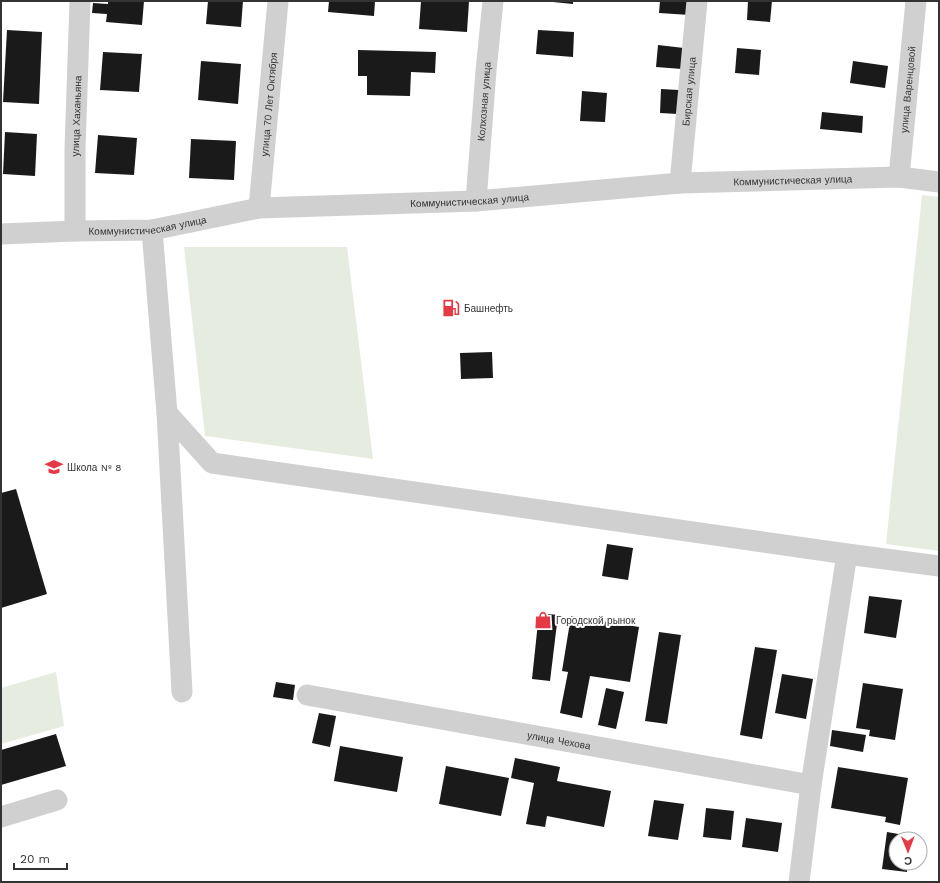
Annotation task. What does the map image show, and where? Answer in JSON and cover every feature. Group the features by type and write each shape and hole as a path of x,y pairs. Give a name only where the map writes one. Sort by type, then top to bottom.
{"street":[{"name":"улица Хаханьяна","path":"75,231 75,149 80,1"},
{"name":"улица 70 Лет Октября","path":"259,208 278,1"},
{"name":"Колхозная улица","path":"476,201 492,1"},
{"name":"Бирская улица","path":"680,183 697,1"},
{"name":"улица Варенцовой","path":"899,177 916,1"},
{"name":"Коммунистическая улица","path":"1,234 152,230 259,208 476,201 680,183 899,177 939,182"},
{"path":"152,230 167,413 182,692"},
{"path":"167,413 212,463 939,566"},
{"path":"799,882 811,785 847,554"},
{"name":"улица Чехова","path":"307,695 811,785"},
{"path":"1,817 57,800"}],"shaded area":[{"path":"922,195 939,197 939,551 886,544"},
{"path":"184,247 347,247 373,459 205,436"},
{"path":"56,672 64,726 1,744 1,688"}],"building":[{"path":"108,1 144,1 142,25 106,22 107,14 92,13 93,3 108,4"},
{"path":"208,1 243,1 241,27 206,24"},
{"path":"329,1 375,1 374,16 328,12"},
{"path":"421,1 469,1 467,32 419,29"},
{"path":"573,1 573,4 553,2"},
{"path":"660,1 691,1 690,15 659,13"},
{"path":"748,1 772,1 770,22 747,20"},
{"path":"7,30 42,32 39,104 3,102"},
{"path":"538,30 574,32 573,57 536,54"},
{"path":"658,45 684,48 682,69 656,67"},
{"path":"737,48 761,50 759,75 735,73"},
{"path":"358,50 436,52 435,73 411,72 410,96 367,95 367,76 358,76"},
{"path":"103,52 142,54 139,92 100,90"},
{"path":"201,61 241,64 238,104 198,100"},
{"path":"853,61 888,66 885,88 850,83"},
{"path":"661,89 679,90 678,114 660,113"},
{"path":"582,91 607,93 605,122 580,121"},
{"path":"822,112 863,116 862,133 820,129"},
{"path":"5,132 37,134 35,176 3,174"},
{"path":"98,135 137,138 134,175 95,173"},
{"path":"191,139 236,141 234,180 189,178"},
{"path":"492,352 493,378 461,379 460,353"},
{"path":"16,489 47,594 1,608 1,493"},
{"path":"607,544 633,548 628,580 602,576"},
{"path":"869,596 902,600 896,638 864,633"},
{"path":"539,613 558,615 550,681 532,679"},
{"path":"571,616 639,627 630,682 590,676 582,718 560,713 568,672 562,671"},
{"path":"659,632 681,635 667,724 645,721"},
{"path":"755,647 777,650 762,739 740,735"},
{"path":"782,674 813,679 806,719 775,713"},
{"path":"276,682 295,685 293,700 273,697"},
{"path":"863,683 903,689 895,740 869,736 870,730 856,728"},
{"path":"606,688 624,692 616,729 598,725"},
{"path":"319,713 336,716 330,747 312,743"},
{"path":"832,730 866,735 863,752 830,746"},
{"path":"56,734 66,766 1,785 1,750"},
{"path":"340,746 403,757 397,792 334,781"},
{"path":"515,758 560,767 557,781 611,791 604,827 547,816 545,827 526,824 534,783 511,778"},
{"path":"446,766 509,778 501,816 439,804"},
{"path":"838,767 908,778 900,825 885,822 886,817 831,808"},
{"path":"654,800 684,804 678,840 648,836"},
{"path":"706,808 734,811 731,840 703,837"},
{"path":"746,818 782,823 778,852 742,847"},
{"path":"887,832 888,870 882,869"}],"place":[{"name":"Башнефть","path":"451,308"},
{"name":"Школа № 8","path":"54,467"},
{"name":"Городской рынок","path":"543,620"}]}
